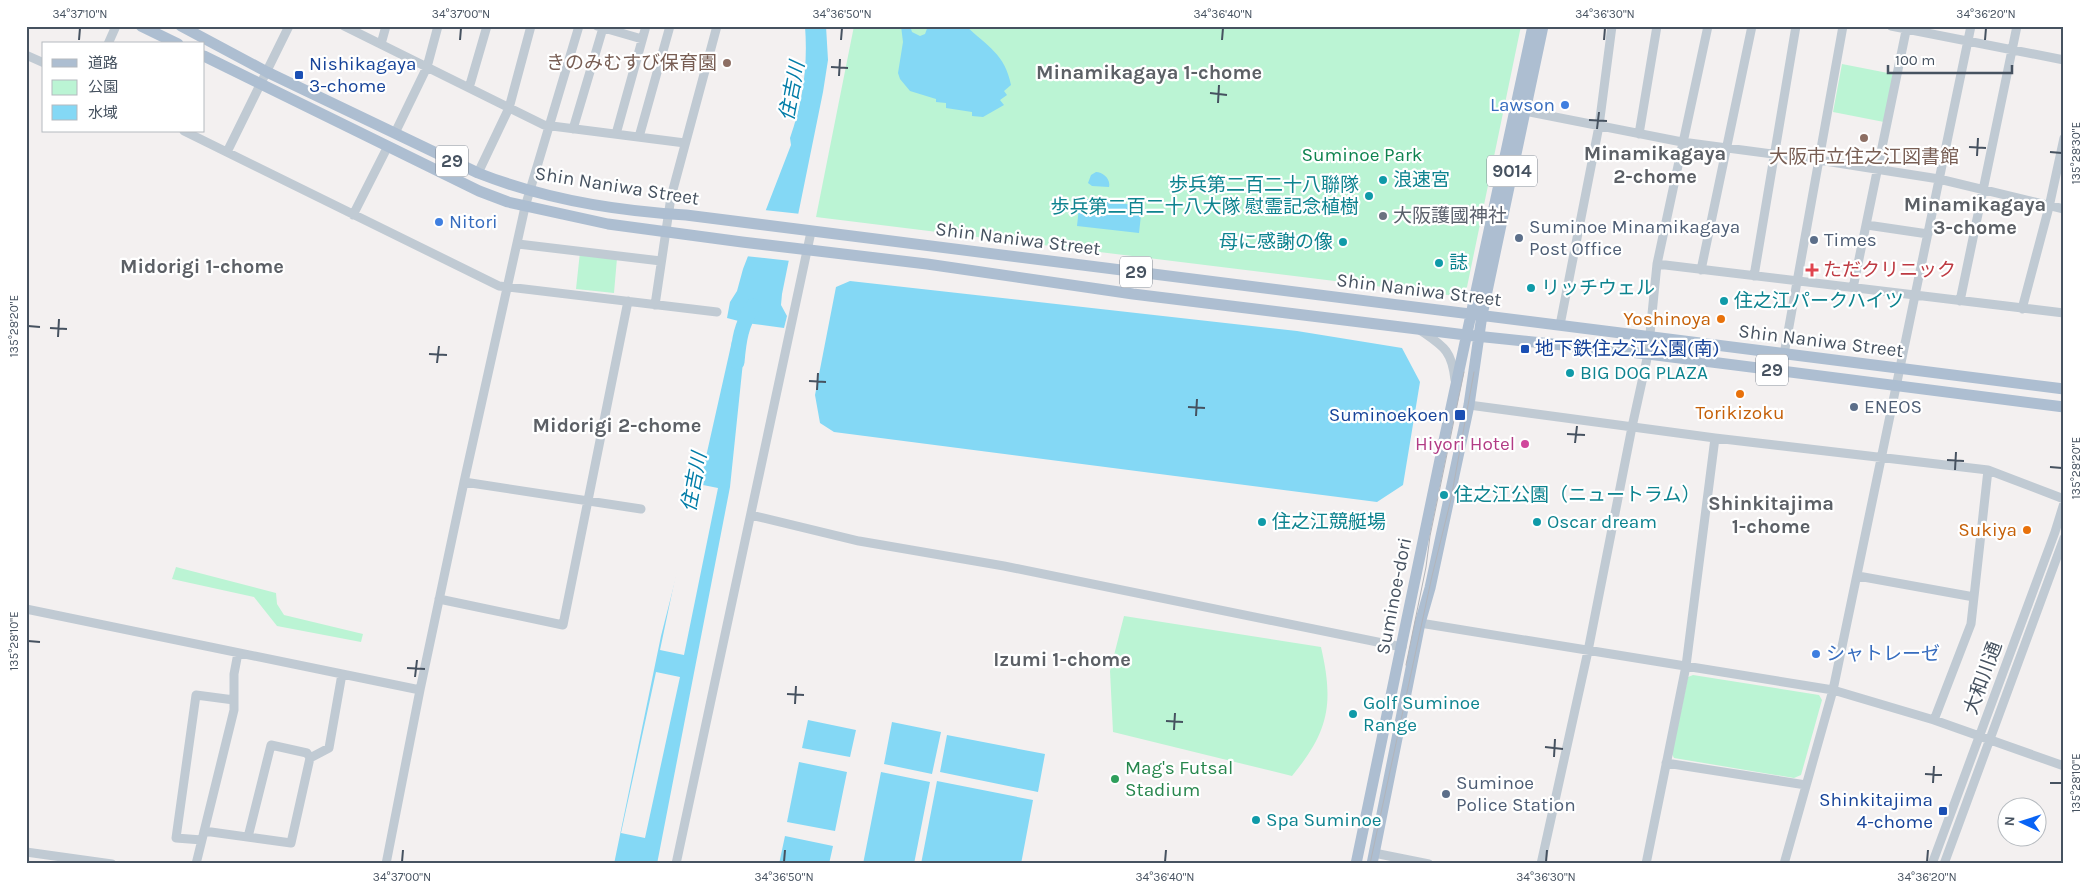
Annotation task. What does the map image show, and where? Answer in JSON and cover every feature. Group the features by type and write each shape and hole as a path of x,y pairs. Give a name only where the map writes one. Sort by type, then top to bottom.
{"main road":[{"path":"141,26 174,42"},
{"name":"Shin Naniwa Street","path":"181,26 267,72 478,173 529,191 613,208 1476,314 2064,389"},
{"name":"9014","path":"1520,110 1533,26"},
{"name":"9014","path":"1466,335 1476,314 1520,110 1543,26"},
{"name":"Shin Naniwa Street","path":"205,56 478,191 526,207 608,224 803,250 927,264 1133,294 1466,335 1648,354 2064,407"},
{"name":"9014","path":"1476,314 1479,335"},
{"name":"Suminoe-dori","path":"1356,864 1466,335"},
{"name":"Suminoe-dori","path":"1373,858 1420,623 1430,588 1469,405 1479,335"}],"street":[{"path":"109,42 116,26"},
{"path":"227,152 289,26"},
{"path":"344,26 544,125 685,143"},
{"path":"382,44 386,26"},
{"path":"395,133 427,67 438,26"},
{"path":"469,88 486,26"},
{"path":"478,173 509,108 531,26"},
{"path":"386,864 439,599 529,191 579,26"},
{"path":"616,134 646,26"},
{"path":"639,137 670,26"},
{"path":"655,305 668,214 717,26"},
{"path":"1560,325 1599,126 1612,26"},
{"path":"1639,134 1657,26"},
{"path":"1541,864 1588,651 1648,354 1657,264 1708,26"},
{"path":"1701,270 1752,26"},
{"path":"1754,276 1796,26"},
{"path":"1781,371 1843,26"},
{"path":"1891,26 2064,60"},
{"path":"1784,864 1833,690 1971,26"},
{"path":"1960,301 2017,26"},
{"path":"574,129 600,27 642,39"},
{"path":"1853,288 1907,28"},
{"path":"26,55 42,62"},
{"path":"1520,110 1682,142 1818,160 1939,179 2049,207 2064,209"},
{"path":"186,132 499,286 717,312"},
{"path":"2022,309 2049,207 2064,138"},
{"path":"353,215 388,146"},
{"path":"1867,225 1928,234"},
{"path":"676,864 751,515 806,231"},
{"path":"518,244 661,261"},
{"path":"1657,264 2064,313"},
{"path":"439,599 563,624 628,301"},
{"path":"1418,329 1444,347 1454,365 1456,385"},
{"path":"1469,405 1716,438 1988,470 2064,499"},
{"path":"1646,864 1686,666 1716,438"},
{"path":"1934,720 1971,624 1988,470"},
{"path":"464,482 640,509"},
{"name":"大和川通","path":"1932,864 2055,532 2064,503"},
{"path":"751,515 858,541 1004,566 1402,647"},
{"name":"大和川通","path":"1946,863 2064,538"},
{"path":"1858,576 1974,597"},
{"path":"26,609 420,690"},
{"path":"1420,623 1833,690 1934,720 2064,766"},
{"path":"196,864 234,710 234,674 238,653"},
{"path":"310,758 329,748 342,674"},
{"path":"202,840 176,838 196,695 234,700"},
{"path":"204,831 291,843 310,758 307,753 271,744 248,837"},
{"path":"1666,763 1806,786"},
{"path":"26,852 112,864"},
{"path":"1373,858 1429,864"}],"green space":[{"name":"Suminoe Park","path":"854,26 1521,26 1467,287 1456,296 816,217"},
{"path":"1842,64 1893,74 1884,122 1833,112"},
{"path":"580,252 617,258 614,293 576,289"},
{"path":"176,567 276,593 277,604 284,615 363,634 361,642 277,626 254,597 172,579"},
{"path":"1124,616 1321,647 1327,685 1325,716 1314,745 1292,776 1113,732 1110,671"},
{"path":"1693,675 1819,695 1822,700 1801,775 1794,778 1674,758 1672,754 1688,677"}],"water":[{"path":"805,26 826,26 828,60 782,294 781,305 787,316 784,328 746,323 727,318 730,302 737,291 743,269 791,145 790,138 804,83 806,55"},
{"path":"901,26 910,26 912,32 920,36 925,34 928,26 966,26 994,51 1008,74 1011,85 1004,91 1007,95 1000,100 1004,105 983,117 972,116 972,112 946,108 946,103 936,102 936,99 910,91 900,79 898,73 903,42"},
{"path":"1096,172 1106,176 1109,181 1109,187 1092,186 1088,183 1091,175"},
{"path":"1080,198 1142,206 1139,233 1077,226"},
{"path":"850,281 1297,331 1402,348 1420,382 1403,485 1377,502 834,432 820,423 815,395 836,287"},
{"path":"732,341 745,343 730,487 657,864 614,864 661,636 701,479"},
{"path":"808,720 856,730 850,757 802,748"},
{"path":"892,722 941,732 932,774 884,764"},
{"path":"947,735 1045,754 1038,792 940,772"},
{"path":"799,762 847,772 835,831 787,822"},
{"path":"881,772 930,782 914,864 863,864"},
{"path":"937,781 1033,800 1021,864 921,864"},
{"path":"785,836 833,846 829,864 779,864"}],"pier":[{"path":"764,210 801,214 791,261 745,256"},
{"path":"698,484 718,488 684,655 660,650 681,550"},
{"path":"656,672 680,677 645,838 621,833"}],"waterway":[{"name":"住吉川","path":"737,362 741,333 753,306"}],"tram line":[{"path":"1406,665 1426,567 1430,536 1464,372"},
{"path":"1370,864 1432,576 1451,499 1474,372"}],"place":[{"name":"きのみむすび保育園","path":"727,63"},
{"name":"Nishikagaya 3-chome","path":"299,75"},
{"name":"Lawson","path":"1565,105"},
{"name":"大阪市立住之江図書館","path":"1864,138"},
{"name":"浪速宮","path":"1383,180"},
{"name":"歩兵第二百二十八聯隊 歩兵第二百二十八大隊 慰霊記念植樹","path":"1369,196"},
{"name":"大阪護國神社","path":"1383,216"},
{"name":"Nitori","path":"439,222"},
{"name":"Suminoe Minamikagaya Post Office","path":"1519,238"},
{"name":"Times","path":"1814,240"},
{"name":"母に感謝の像","path":"1343,242"},
{"name":"誌","path":"1439,263"},
{"name":"ただクリニック","path":"1812,270"},
{"name":"リッチウェル","path":"1531,288"},
{"name":"住之江パークハイツ","path":"1724,301"},
{"name":"Yoshinoya","path":"1721,319"},
{"name":"地下鉄住之江公園(南)","path":"1525,349"},
{"name":"BIG DOG PLAZA","path":"1570,373"},
{"name":"Torikizoku","path":"1740,394"},
{"name":"ENEOS","path":"1854,407"},
{"name":"Suminoekoen","path":"1460,415"},
{"name":"Hiyori Hotel","path":"1525,444"},
{"name":"住之江公園（ニュートラム）","path":"1444,495"},
{"name":"住之江競艇場","path":"1262,522"},
{"name":"Oscar dream","path":"1537,522"},
{"name":"Sukiya","path":"2027,530"},
{"name":"シャトレーゼ","path":"1816,654"},
{"name":"Golf Suminoe Range","path":"1353,714"},
{"name":"Mag's Futsal Stadium","path":"1115,779"},
{"name":"Suminoe Police Station","path":"1446,794"},
{"name":"Shinkitajima 4-chome","path":"1943,811"},
{"name":"Spa Suminoe","path":"1256,820"}],"district":[{"name":"Minamikagaya 1-chome","path":"1149,72"},
{"name":"Minamikagaya 2-chome","path":"1655,164"},
{"name":"Minamikagaya 3-chome","path":"1975,216"},
{"name":"Midorigi 1-chome","path":"202,266"},
{"name":"Midorigi 2-chome","path":"617,425"},
{"name":"Shinkitajima 1-chome","path":"1771,514"},
{"name":"Izumi 1-chome","path":"1062,659"}]}
